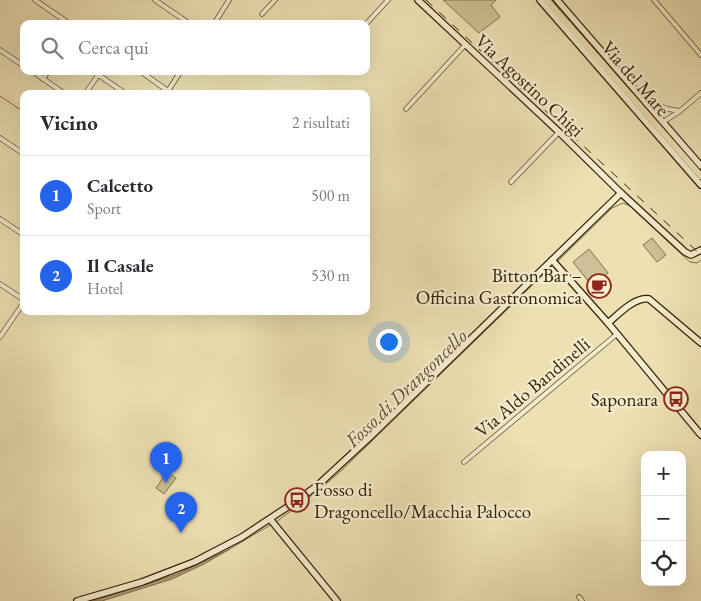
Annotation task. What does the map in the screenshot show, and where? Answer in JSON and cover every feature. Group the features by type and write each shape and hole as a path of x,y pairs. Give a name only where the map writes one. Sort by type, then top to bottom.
{"main road":[{"name":"Via del Mare","path":"547,0 701,176"}],"street":[{"path":"35,0 64,20"},
{"path":"155,0 184,20"},
{"path":"217,20 230,0"},
{"path":"262,14 275,0"},
{"path":"370,20 388,0"},
{"name":"Via Agostino Chigi","path":"418,0 686,253 693,254 701,250"},
{"path":"540,0 701,185"},
{"path":"557,0 701,166"},
{"path":"654,0 701,55"},
{"path":"406,109 466,45"},
{"path":"0,50 20,63"},
{"path":"38,75 59,90"},
{"path":"43,79 46,75"},
{"path":"88,90 98,75 120,90"},
{"path":"145,75 164,90"},
{"path":"168,90 179,75"},
{"path":"663,122 680,111 701,93"},
{"path":"644,100 669,110 680,111"},
{"path":"511,182 560,132"},
{"path":"0,138 20,151"},
{"path":"77,601 142,582 186,565 273,522 318,485 363,444 555,262 621,193"},
{"path":"0,219 20,232"},
{"path":"555,262 701,435"},
{"path":"0,284 20,298"},
{"path":"608,323 637,301 649,299 701,343"},
{"path":"0,337 20,307"},
{"name":"Via Aldo Bandinelli","path":"464,462 617,334"},
{"path":"273,522 337,601"}],"shaded area":[{"path":"443,0 496,0 491,5 500,17 479,33"},
{"path":"652,238 666,255 657,262 643,245"},
{"path":"589,249 608,273 592,286 573,262"},
{"path":"167,472 176,478 164,494 156,488"},
{"path":"230,549 172,579 102,601 93,601 175,575"}],"waterway":[{"path":"0,96 20,109"},
{"name":"Fosso di Drangoncello","path":"556,263 612,208 623,203 630,206 690,262 697,263 701,260"},
{"name":"Fosso di Drangoncello","path":"276,522 342,470 553,265"},
{"name":"Fosso di Drangoncello","path":"228,550 272,524"}],"railway":[{"path":"426,0 701,255"}],"place":[{"name":"Bitton Bar – Officina Gastronomica","path":"599,286"},
{"name":"Saponara","path":"676,399"},
{"name":"Calcetto","path":"166,483"},
{"name":"Fosso di Dragoncello/Macchia Palocco","path":"297,500"},
{"name":"Il Casale","path":"181,533"}]}
